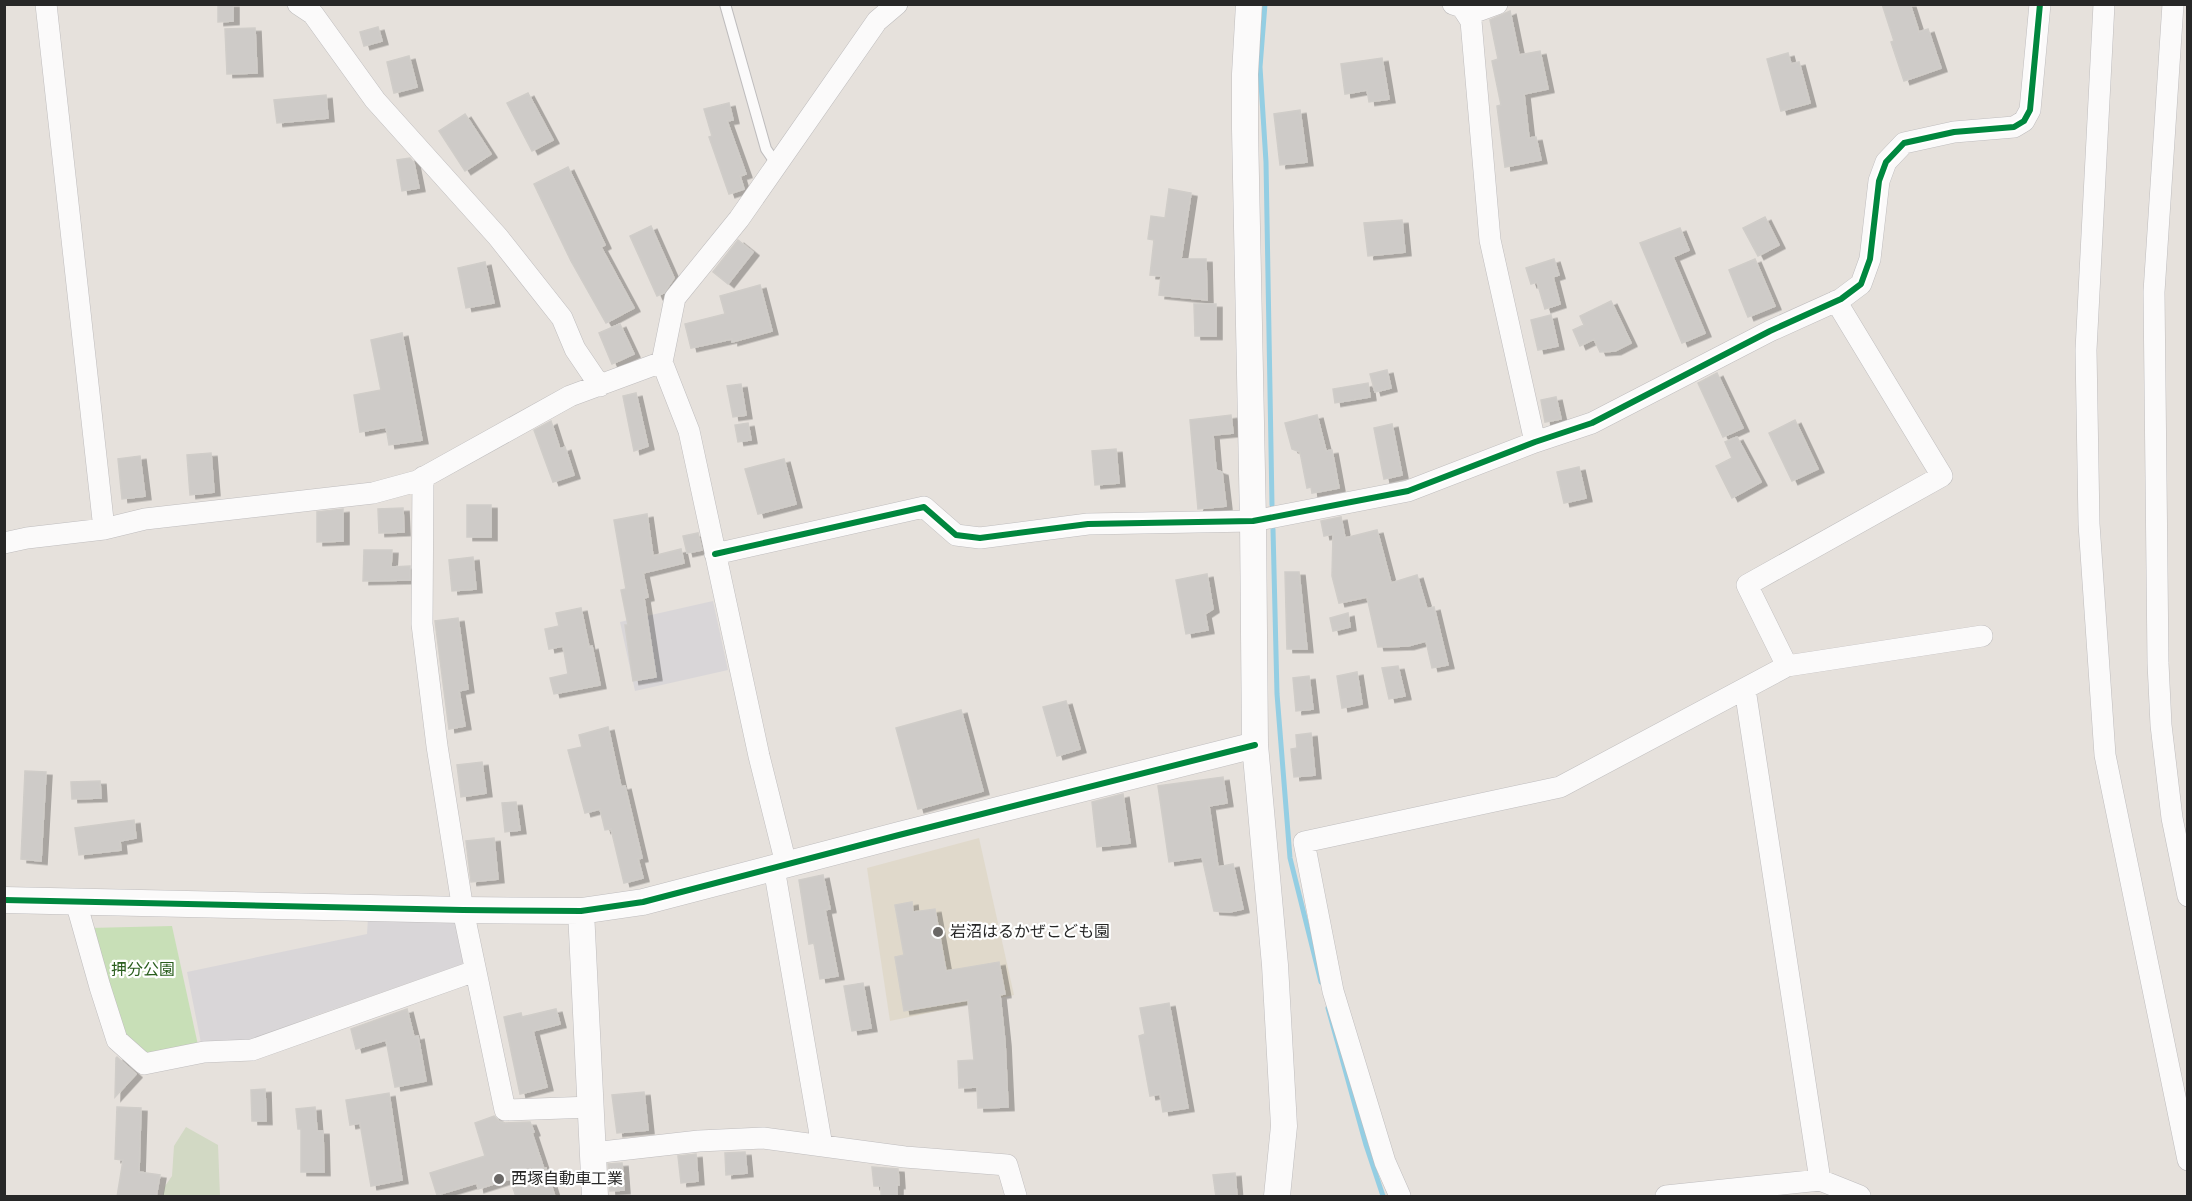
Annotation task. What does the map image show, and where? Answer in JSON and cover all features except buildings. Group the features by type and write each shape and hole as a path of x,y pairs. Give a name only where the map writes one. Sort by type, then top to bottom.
{"street":[{"path":"46,4 104,529"},
{"path":"298,4 313,14 375,100 498,237 562,318 575,349 600,386"},
{"path":"822,1146 780,866 759,756 689,431 662,362 675,298 740,219 877,21 897,4"},
{"path":"1249,4 1245,129 1255,745 1275,965 1284,1126 1277,1197"},
{"path":"1460,10 1497,4"},
{"path":"716,554 924,507 956,535 980,538 1088,525 1253,521 1408,491 1535,442 1592,423 1770,331 1836,302 1861,284 1870,260 1879,181 1886,162 1904,142 1954,132 2014,127 2024,121 2030,110 2040,4"},
{"path":"2104,4 2086,350 2089,524 2105,755 2187,1160"},
{"path":"2173,4 2154,292 2158,663 2161,725 2172,818 2187,896"},
{"path":"1460,10 1471,21 1490,240 1535,442"},
{"path":"1787,666 1747,585 1942,476 1836,302"},
{"path":"4,543 104,529 145,519 373,494 423,477 570,396 662,362"},
{"path":"423,477 422,624 437,746 475,971 505,1110 592,1107"},
{"path":"1400,1197 1385,1162 1333,992 1304,842 1560,787 1787,666 1982,636"},
{"path":"1745,689 1820,1180"},
{"path":"4,900 464,910 581,910 643,902 1255,745"},
{"path":"76,902 117,1040 144,1064 204,1052 252,1050 475,971"},
{"path":"581,910 595,1197"},
{"path":"593,1153 763,1138 905,1156 1007,1165 1016,1197"},
{"path":"1666,1197 1820,1180 1860,1197"}],"lane":[{"path":"725,4 766,149 777,165"}],"shaded area":[{"path":"713,601 728,670 635,691 620,622"},
{"name":"岩沼はるかぜこども園","path":"979,838 1014,995 890,1021 867,868"},
{"path":"368,918 458,920 466,963 311,1017 242,1044 201,1043 187,972 367,934"}],"green space":[{"name":"押分公園","path":"172,926 198,1045 142,1057 125,1038 89,928"},
{"path":"186,1127 218,1145 220,1196 163,1196 165,1186 172,1176 174,1146"}],"waterway":[{"path":"1265,4 1260,67 1266,162 1272,505"},
{"path":"1273,529 1277,694 1290,858 1321,982"},
{"path":"1328,1008 1366,1145 1383,1196"}],"cycle path":[{"path":"715,554 924,507 956,535 980,538 1088,524 1253,521 1408,491 1535,442 1592,423 1770,331 1841,299 1861,284 1870,259 1879,181 1886,162 1904,143 1954,132 2014,127 2024,121 2030,110 2040,4"},
{"path":"4,900 581,911 643,902 1255,745"}],"place":[{"name":"岩沼はるかぜこども園","path":"938,932"},
{"name":"西塚自動車工業","path":"499,1179"}]}
